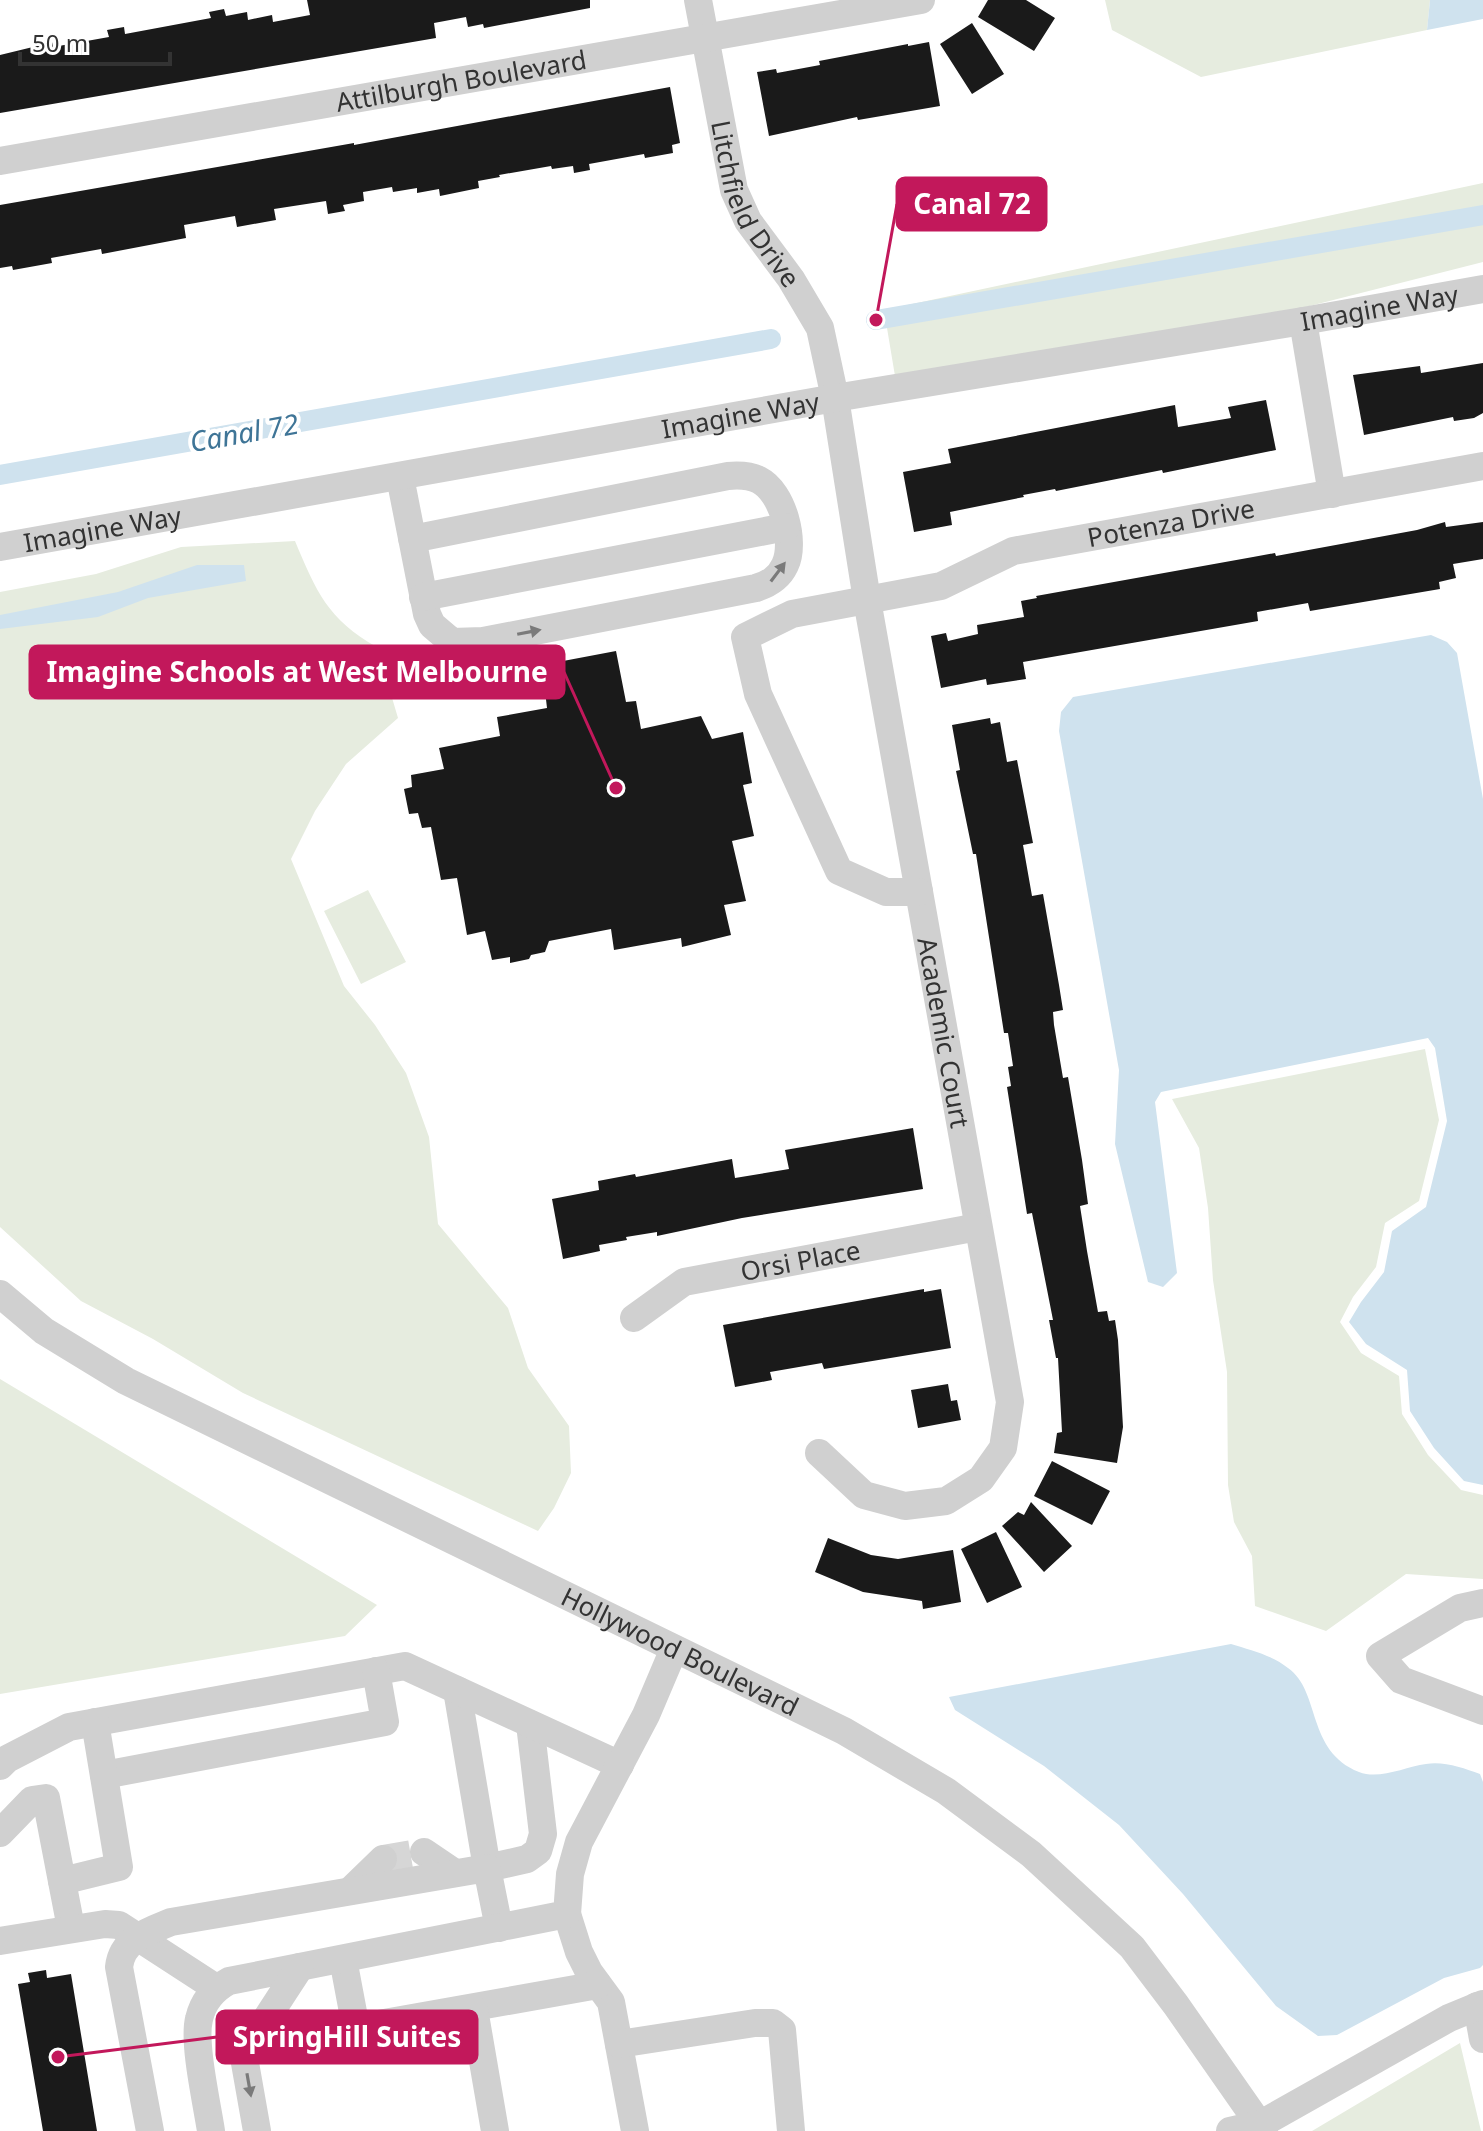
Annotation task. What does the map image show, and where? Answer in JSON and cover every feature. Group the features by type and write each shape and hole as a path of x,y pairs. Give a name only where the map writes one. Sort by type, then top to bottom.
{"street":[{"name":"Litchfield Drive","path":"698,0 734,190 748,221 791,279 820,328 835,398"},
{"name":"Attilburgh Boulevard","path":"0,161 921,0"},
{"name":"Imagine Way","path":"0,547 835,398 1483,289"},
{"path":"1303,321 1332,494"},
{"name":"Academic Court","path":"819,1453 864,1495 905,1506 946,1501 981,1479 1003,1448 1010,1402 867,600 835,398"},
{"name":"Potenza Drive","path":"919,892 886,892 839,871 758,694 745,637 792,614 941,586 1013,551 1483,466"},
{"path":"400,477 423,597 427,614 440,634 452,642 464,643 756,588 776,579 788,553 786,527 777,495 758,479 736,475 412,539"},
{"path":"423,597 786,527"},
{"name":"Orsi Place","path":"634,1318 684,1282 978,1227"},
{"name":"Hollywood Boulevard","path":"0,1294 44,1331 126,1381 844,1731 946,1791 1031,1854 1132,1947 1260,2129"},
{"path":"1483,1603 1460,1608 1380,1656 1401,1680 1483,1711"},
{"path":"635,2131 611,2002 579,1952 567,1914 570,1874 579,1842 646,1715 674,1649"},
{"path":"0,1766 7,1759 69,1727 405,1666 620,1765"},
{"path":"104,1775 385,1722 376,1671"},
{"path":"457,1690 499,1928"},
{"path":"62,1881 119,1867 95,1722"},
{"path":"150,2131 119,1967 120,1956 136,1936 171,1922 527,1859 538,1851 543,1834 530,1724"},
{"path":"0,1833 32,1800 46,1798 71,1928"},
{"path":"424,1852 455,1873"},
{"path":"350,1891 383,1859"},
{"path":"211,2131 198,2042 198,2021 216,1988 229,1981 567,1914"},
{"path":"0,1941 71,1928 119,1925 216,1988"},
{"path":"343,1959 356,2028 598,1985"},
{"path":"257,2131 245,2063 248,2047 300,1967"},
{"path":"1230,2131 1260,2129 1449,2018 1480,2005 1483,2039"},
{"path":"474,2009 495,2131"},
{"path":"619,2044 755,2023 773,2023 782,2030 791,2131"}],"shaded area":[{"path":"1105,0 1430,0 1427,30 1201,77 1112,30"},
{"path":"1483,183 1483,262 1290,311 895,376 884,310"},
{"path":"295,541 317,589 335,615 377,647 398,718 346,764 315,811 291,859 344,986 375,1025 406,1073 429,1137 438,1224 508,1308 528,1368 569,1426 571,1473 554,1508 538,1531 243,1393 153,1339 81,1301 0,1227 0,592 96,574 181,547"},
{"path":"368,890 406,962 361,984 324,911"},
{"path":"1425,1049 1439,1120 1419,1201 1385,1223 1376,1267 1353,1297 1340,1322 1361,1353 1399,1376 1402,1414 1428,1455 1461,1490 1483,1495 1483,1579 1406,1574 1326,1631 1255,1606 1252,1556 1234,1522 1228,1485 1227,1372 1213,1280 1208,1208 1199,1148 1172,1099"},
{"path":"0,1379 377,1605 345,1636 0,1694"},
{"path":"1460,2043 1481,2131 1312,2131"}],"water":[{"path":"1430,0 1483,0 1483,19 1427,30"},
{"path":"197,565 244,565 246,581 148,598 98,617 0,629 0,615 118,592"},
{"path":"1431,635 1447,642 1457,653 1483,799 1483,1485 1464,1481 1434,1448 1410,1411 1407,1370 1366,1344 1349,1322 1384,1272 1392,1231 1426,1207 1447,1121 1435,1048 1428,1038 1161,1092 1155,1102 1177,1273 1163,1287 1148,1282 1115,1144 1119,1070 1059,731 1061,712 1073,697"},
{"path":"1231,1644 1275,1660 1298,1678 1330,1750 1359,1772 1375,1775 1440,1763 1480,1774 1483,1782 1483,1965 1480,1968 1444,1978 1337,2035 1318,2036 1276,2006 1183,1894 1119,1825 1044,1766 955,1710 949,1697"}],"building":[{"path":"307,0 590,0 590,8 484,28 483,24 468,27 466,17 434,23 436,38 0,113 0,55 37,46 35,40 51,37 53,47 109,37 107,30 124,27 125,34 211,18 209,12 224,9 226,16 247,12 248,20 272,15 273,22 310,15"},
{"path":"988,0 1026,0 1055,18 1034,51 978,17"},
{"path":"972,23 1004,74 972,94 940,44"},
{"path":"929,42 940,106 858,120 857,117 769,136 757,72 776,69 777,73 820,65 819,61"},
{"path":"670,87 680,143 672,145 673,153 645,158 644,154 589,164 590,170 574,173 573,166 552,169 551,166 499,175 478,181 479,188 440,196 439,189 417,193 417,188 393,192 392,187 363,192 364,201 343,205 345,211 328,214 326,201 274,209 276,220 237,227 235,216 184,225 186,238 102,254 101,249 51,258 52,263 13,270 12,266 0,268 0,205"},
{"path":"1483,363 1483,413 1474,418 1454,421 1453,417 1364,435 1353,375 1420,366 1421,373"},
{"path":"1266,400 1276,450 1163,473 1162,470 1023,495 950,512 952,525 914,532 903,472 951,463 948,449 1175,405 1178,427 1231,418 1228,407"},
{"path":"1445,522 1446,527 1483,522 1483,559 1453,564 1456,578 1439,582 1440,589 1310,611 1308,603 1257,612 1258,621 1023,662 1026,679 987,685 986,679 941,688 931,636 946,633 948,641 978,634 977,625 1024,617 1021,601 1036,596 1275,553 1276,556"},
{"path":"616,651 626,702 636,701 641,729 701,716 712,739 743,732 752,783 743,785 754,836 732,841 746,901 724,905 731,935 682,947 681,938 614,950 611,929 549,941 545,952 531,955 529,959 510,963 510,957 492,960 485,931 467,935 457,878 441,880 431,827 422,828 418,813 409,814 404,789 412,787 411,775 444,769 439,748 500,736 497,717 547,708 542,665"},
{"path":"990,718 991,724 1000,722 1007,762 1017,760 1033,843 1023,845 1032,896 1043,894 1059,985 1063,1010 1053,1012 1054,1025 1063,1078 1068,1077 1082,1160 1088,1204 1080,1206 1087,1251 1098,1312 1107,1311 1109,1321 1115,1320 1118,1340 1123,1427 1117,1463 1054,1453 1057,1433 1062,1432 1058,1358 1049,1320 1053,1320 1032,1213 1027,1214 1007,1087 1011,1086 1008,1067 1013,1066 1008,1033 1004,1033 976,854 973,854 956,771 960,770 952,725"},
{"path":"913,1128 923,1189 742,1218 657,1236 657,1232 626,1237 627,1240 599,1245 600,1251 563,1259 552,1199 599,1190 598,1181 732,1159 735,1178 789,1169 785,1150"},
{"path":"924,1289 924,1292 941,1289 951,1348 824,1369 822,1363 770,1372 772,1380 735,1387 723,1325"},
{"path":"948,1384 951,1401 957,1400 961,1420 918,1428 911,1390"},
{"path":"1052,1461 1110,1491 1092,1525 1034,1496"},
{"path":"1031,1502 1072,1546 1044,1572 1002,1526 1018,1512 1024,1515"},
{"path":"996,1532 1022,1587 987,1603 961,1549"},
{"path":"828,1538 871,1555 898,1559 953,1550 961,1602 923,1609 922,1601 863,1592 815,1572"},
{"path":"46,1970 47,1978 71,1974 97,2131 43,2131 18,1984 30,1982 28,1973"}],"waterway":[{"name":"Canal 72","path":"876,320 1483,215"},
{"name":"Canal 72","path":"0,475 771,339"}],"tunnel":[{"path":"383,1859 424,1852"}],"place":[{"name":"Canal 72","path":"876,320"},
{"name":"Imagine Schools at West Melbourne","path":"616,788"},
{"name":"SpringHill Suites","path":"58,2057"}]}
